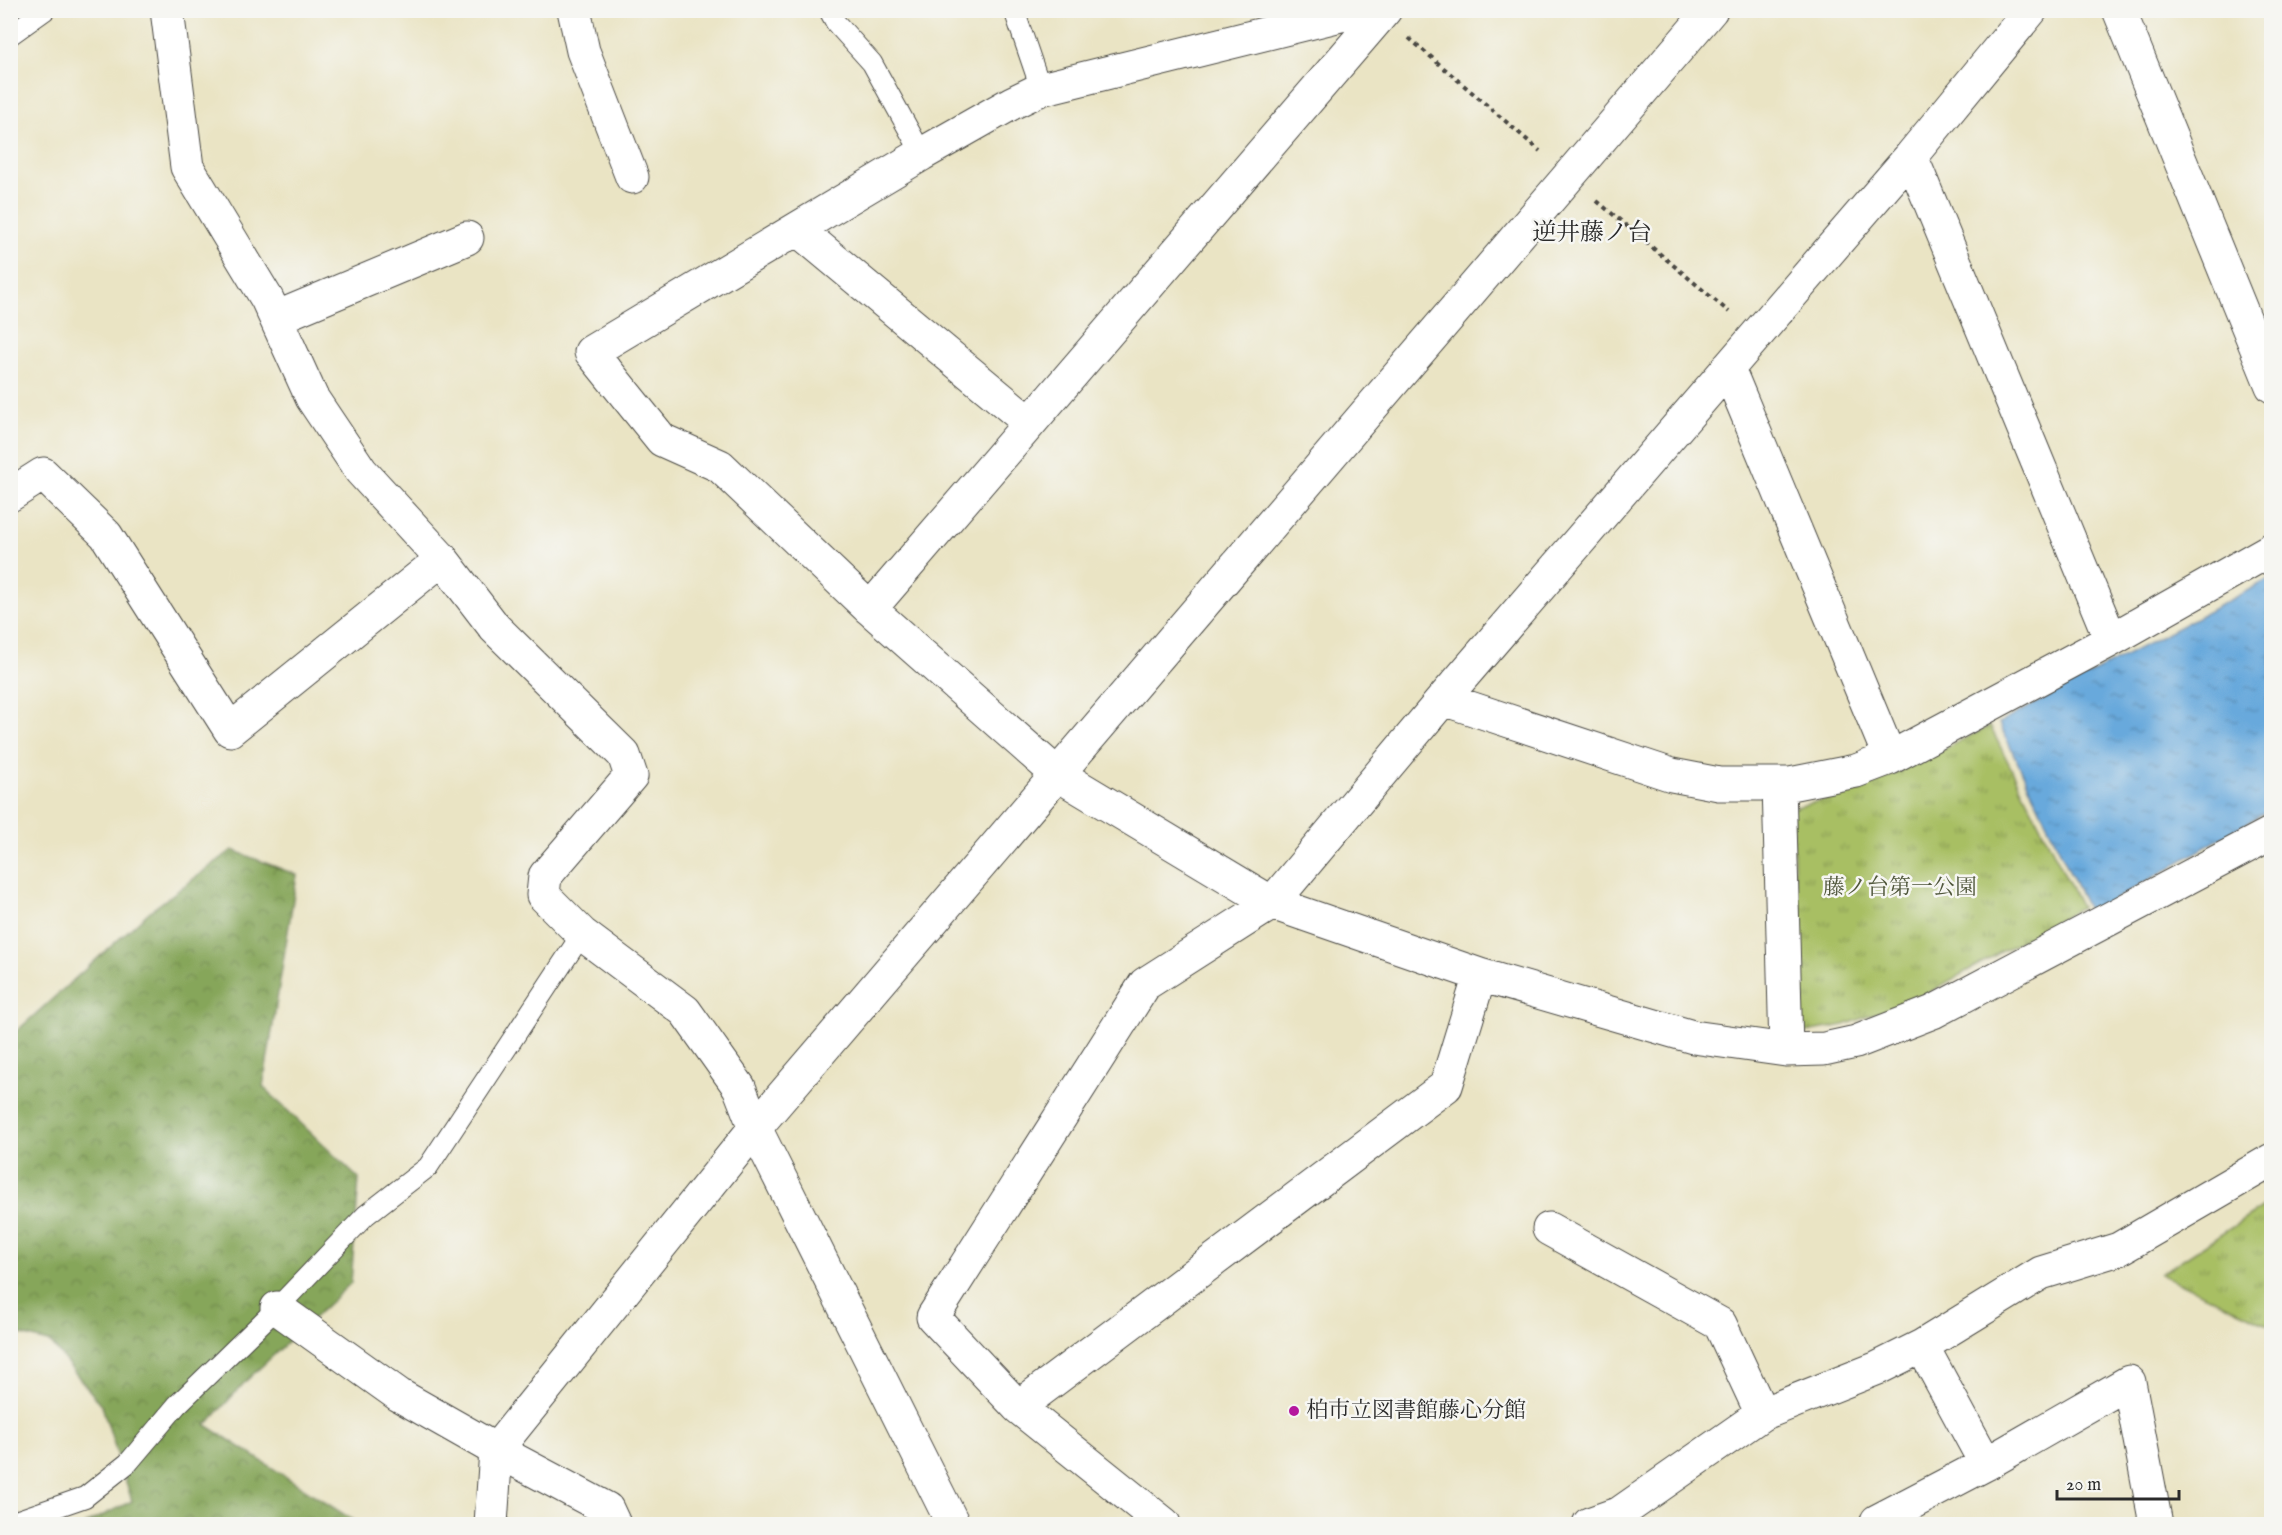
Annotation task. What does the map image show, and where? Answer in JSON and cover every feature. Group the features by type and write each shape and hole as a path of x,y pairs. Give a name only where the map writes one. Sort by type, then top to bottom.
{"street":[{"path":"167,10 187,167 267,299 312,398 361,471 441,560 495,628 624,754 631,776 545,876 543,895 582,934 685,1011 739,1087 755,1128 953,1524"},
{"path":"574,10 583,51 632,177"},
{"path":"491,1524 495,1450 755,1128 1711,10"},
{"path":"1164,1524 1018,1407 933,1317 1145,984 1272,903 1443,699 1911,156 2031,10"},
{"path":"2119,10 2271,386"},
{"path":"1376,12 1041,89 922,154 591,352 662,441 720,466 870,609 1057,774 1272,903 1480,975 1693,1037 1786,1050 1824,1049 1856,1042 1933,1012 2271,832"},
{"path":"870,609 1376,12"},
{"path":"1911,156 2111,640"},
{"path":"797,228 1030,423"},
{"path":"276,318 467,238"},
{"path":"1728,368 1890,758"},
{"path":"10,495 43,474 106,535 230,730 441,560"},
{"path":"1443,699 1672,775 1719,784 1779,784 1856,771 1890,758 2111,640 2271,549"},
{"path":"1779,784 1786,1050"},
{"path":"1018,1407 1446,1086 1480,975"},
{"path":"1589,1524 1620,1513 1762,1414 1878,1368 1922,1346 2041,1273 2119,1249 2271,1160"},
{"path":"1549,1228 1720,1324 1762,1414"},
{"path":"277,1308 399,1395 495,1450 607,1509 614,1524"},
{"path":"1922,1346 1986,1464"},
{"path":"1880,1524 1877,1521 1986,1464 2129,1382 2156,1524"}],"lane":[{"path":"10,35 45,10"},
{"path":"829,10 836,23 872,63 922,154"},
{"path":"1014,10 1041,89"},
{"path":"10,1523 85,1497 128,1463 177,1405 277,1308 366,1215 428,1167 582,934"}],"path":[{"path":"1376,12 1541,151"},
{"path":"1589,195 1757,335"}],"green space":[{"name":"藤ノ台第一公園","path":"1990,726 2081,907 1919,998 1844,1025 1801,1033 1792,808 1862,790"},
{"path":"232,850 297,875 263,1087 359,1179 351,1283 246,1381 206,1425 359,1524 85,1524 132,1501 102,1406 51,1343 11,1332 10,1037 149,912"},
{"path":"2271,1202 2271,1326 2160,1274"}],"water":[{"path":"2271,578 2271,809 2090,914 1999,723"}],"place":[{"name":"柏市立図書館藤心分館","path":"1294,1411"}],"district":[{"name":"逆井藤ノ台","path":"1592,233"}]}
